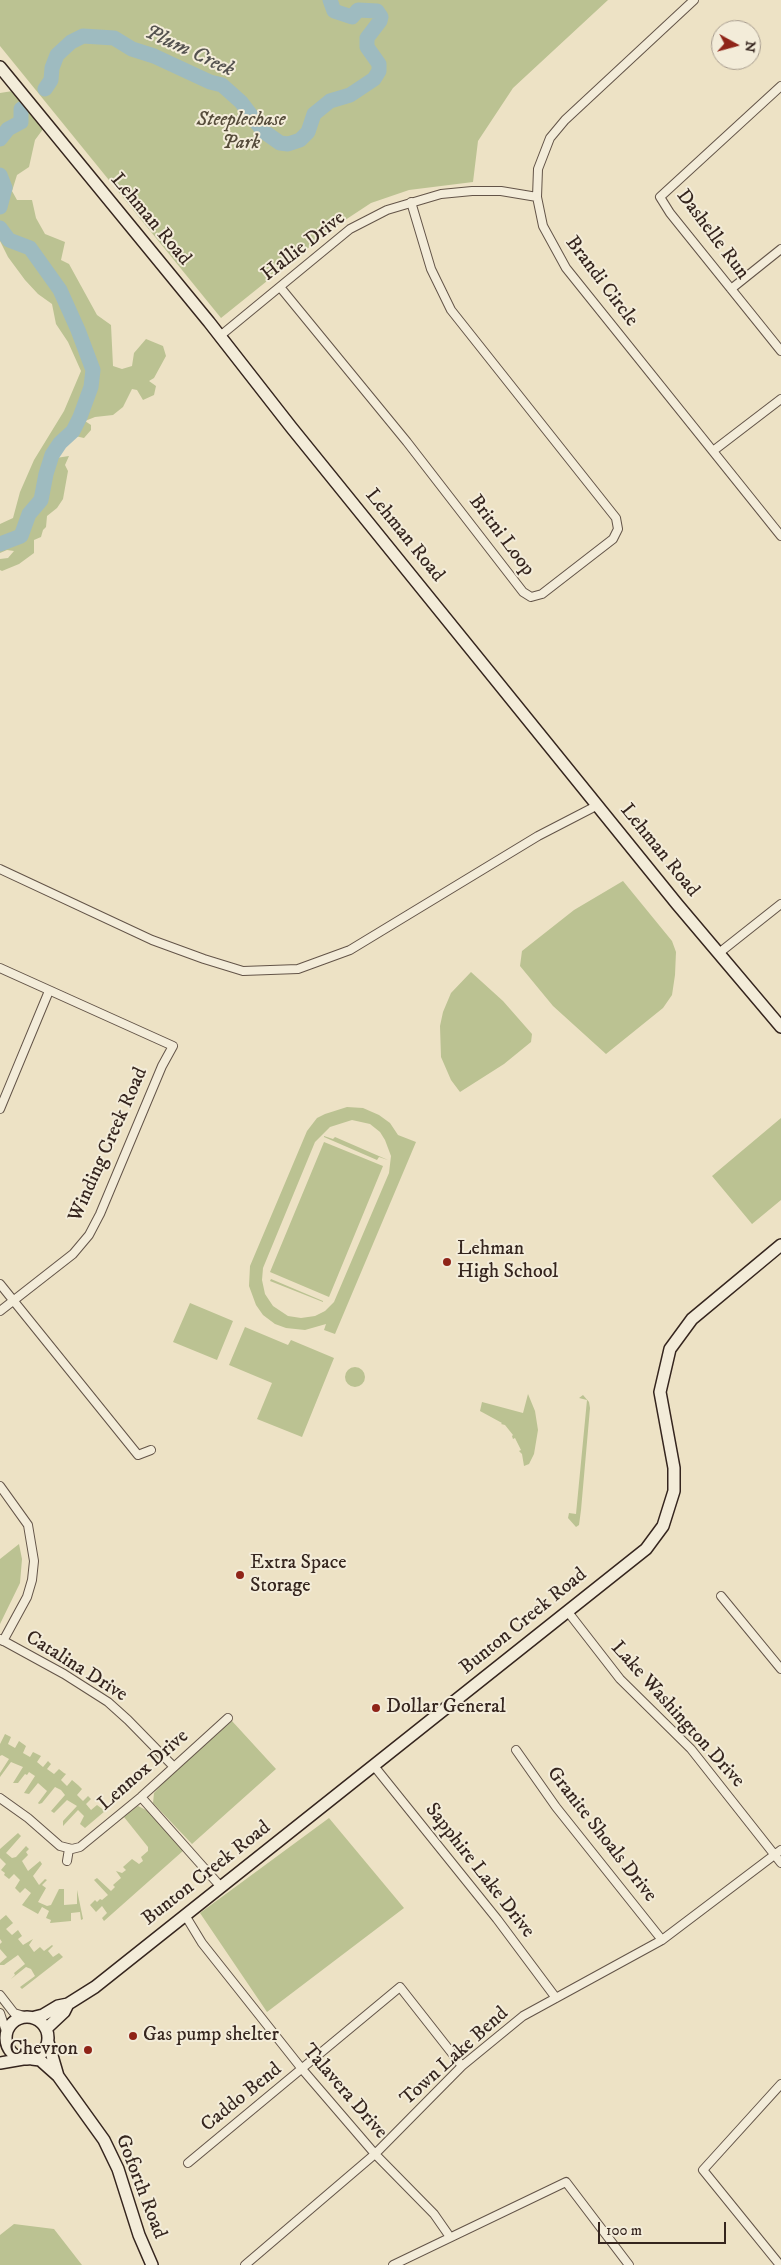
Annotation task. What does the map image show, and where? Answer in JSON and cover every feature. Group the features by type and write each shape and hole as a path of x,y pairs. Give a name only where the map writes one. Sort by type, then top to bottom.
{"street":[{"name":"Brandi Circle","path":"694,0 565,120 550,138 538,169 537,197 543,226 566,268 781,536"},
{"name":"Lehman Road","path":"0,67 781,1027"},
{"name":"Dashelle Run","path":"781,86 660,197 670,213 781,351"},
{"name":"Hallie Drive","path":"220,336 350,229 387,210 441,194 472,191 500,191 537,197"},
{"name":"Britni Loop","path":"280,287 407,442 523,592 531,597 542,594 613,539 618,529 616,518 451,310 431,269 412,202"},
{"path":"731,289 781,249"},
{"path":"713,451 781,398"},
{"path":"0,869 152,940 204,959 243,971 298,969 350,950 538,836 598,804"},
{"path":"719,953 780,908"},
{"path":"0,968 49,990 0,1109"},
{"name":"Winding Creek Road","path":"0,1311 72,1254 89,1235 100,1214 162,1066 173,1046 49,990"},
{"name":"Bunton Creek Road","path":"30,2017 43,2015 58,2006 68,2004 95,1987 646,1549 663,1526 674,1491 673,1463 660,1392 670,1349 692,1318 781,1245"},
{"path":"0,1284 138,1455 151,1450"},
{"path":"0,1486 28,1525 34,1561 32,1580 27,1597 2,1640"},
{"path":"721,1596 781,1669"},
{"name":"Lake Washington Drive","path":"568,1612 620,1679 691,1749 778,1852 781,1863"},
{"name":"Catalina Drive","path":"2,1640 64,1674 108,1702 174,1767"},
{"name":"Lennox Drive","path":"69,1849 80,1847 141,1796 228,1718"},
{"name":"Granite Shoals Drive","path":"516,1750 556,1807 662,1940"},
{"name":"Sapphire Lake Drive","path":"374,1766 497,1919 556,1998"},
{"path":"141,1796 221,1887"},
{"path":"0,1798 28,1818 56,1843 69,1849 67,1861"},
{"name":"Town Lake Bend","path":"245,2265 376,2154 462,2066 523,2016 662,1940 778,1852"},
{"name":"Talavera Drive","path":"185,1915 202,1943 302,2069 376,2154 434,2214 450,2237"},
{"name":"Caddo Bend","path":"188,2163 400,1987 462,2066"},
{"path":"0,1994 14,2013 41,2020 47,2028 48,2042 41,2054 28,2059 0,2063"},
{"name":"Bunton Creek Road","path":"47,2028 64,2012 68,2004"},
{"path":"0,2013 10,2050 28,2059"},
{"path":"0,2051 12,2022 30,2017"},
{"name":"Goforth Road","path":"48,2042 58,2076"},
{"name":"Goforth Road","path":"28,2059 40,2060 58,2076 104,2140 118,2169 139,2234 152,2265"},
{"path":"780,2265 703,2170 781,2084"},
{"path":"393,2265 566,2182 629,2265"}],"green space":[{"name":"Steeplechase Park","path":"0,0 608,0 513,88 478,141 473,182 409,190 371,203 333,228 221,318 0,46"},
{"path":"19,90 46,125 35,140 29,167 17,175 12,191 17,200 32,200 36,218 45,234 65,242 61,260 69,264 97,315 111,325 113,366 122,369 132,366 134,353 146,339 163,346 166,356 154,378 149,381 156,386 154,395 143,400 137,390 132,389 123,407 113,415 95,417 85,421 91,425 91,430 84,438 75,436 64,443 56,458 69,456 65,465 68,471 63,499 57,508 47,516 46,527 41,537 34,540 34,553 19,564 2,571 0,570 0,559 8,558 14,551 7,550 0,553 0,524 13,518 20,492 34,460 64,411 81,371 68,342 56,324 52,304 38,294 25,280 8,257 0,241 0,93"},
{"path":"623,881 672,941 676,952 675,975 672,995 663,1008 606,1054 553,1006 520,966 522,951 574,910"},
{"path":"471,972 503,1001 532,1034 531,1042 504,1064 460,1092 451,1080 441,1057 440,1026 443,1012 451,993"},
{"path":"347,1107 363,1108 379,1115 390,1123 398,1135 416,1142 335,1334 324,1330 326,1324 305,1330 286,1328 275,1324 263,1315 256,1305 249,1286 250,1266 307,1131 317,1118","holes":["352,1120 370,1124 380,1132 385,1140 391,1156 389,1173 334,1302 325,1311 315,1316 301,1318 288,1316 273,1306 265,1294 262,1280 263,1268 315,1142 330,1127"]},
{"path":"781,1118 781,1200 752,1224 712,1176"},
{"path":"324,1136 333,1139 335,1137 388,1160 379,1157 377,1160"},
{"path":"324,1142 383,1166 329,1297 270,1272"},
{"path":"271,1279 323,1301 323,1302 270,1281"},
{"path":"190,1303 233,1321 217,1360 173,1342"},
{"path":"245,1327 288,1345 291,1340 334,1358 302,1437 257,1419 272,1383 229,1365"},
{"path":"355,1367 362,1370 365,1377 362,1384 355,1387 348,1384 345,1377 348,1370"},
{"path":"528,1394 535,1411 538,1430 534,1454 529,1464 524,1466 522,1454 519,1451 521,1450 505,1425 480,1411 482,1402 523,1413"},
{"path":"583,1395 589,1402 590,1408 581,1510 579,1525 576,1527 568,1518 569,1513 576,1514 587,1400 579,1398"},
{"path":"19,1544 22,1559 20,1583 0,1624 0,1559"},
{"path":"232,1721 276,1769 192,1844 153,1803 154,1793"},
{"path":"5,1734 11,1737 8,1744 15,1748 19,1741 26,1746 23,1753 30,1757 33,1752 41,1756 37,1762 43,1767 48,1761 51,1764 47,1769 54,1774 59,1769 66,1774 61,1780 67,1786 72,1780 82,1789 77,1795 83,1801 88,1796 91,1799 86,1804 91,1810 97,1805 105,1811 85,1828 80,1824 84,1816 78,1810 63,1826 63,1821 77,1806 67,1800 54,1813 51,1811 65,1795 61,1790 55,1787 39,1804 47,1791 38,1783 29,1794 24,1793 35,1776 29,1772 18,1783 13,1783 23,1767 11,1762 0,1777 0,1773 9,1759 2,1755 0,1756 0,1744"},
{"path":"138,1806 148,1811 184,1850 104,1921 102,1918 107,1913 102,1906 96,1912 90,1905 95,1900 97,1902 108,1895 94,1880 97,1878 111,1891 115,1887 113,1885 121,1878 116,1871 122,1873 126,1870 123,1867 132,1859 139,1864 143,1861 141,1857 148,1851 148,1847 124,1817"},
{"path":"329,1818 404,1908 267,2012 200,1913"},
{"path":"18,1833 21,1836 6,1853 12,1858 16,1857 26,1846 29,1849 26,1852 28,1855 22,1861 28,1871 40,1861 42,1864 33,1876 39,1885 45,1879 47,1880 42,1885 46,1888 38,1902 47,1906 51,1905 59,1889 64,1889 64,1905 77,1904 77,1890 83,1919 81,1920 80,1912 71,1913 71,1921 50,1923 51,1920 46,1918 49,1911 42,1907 38,1914 22,1905 31,1893 25,1888 20,1893 15,1888 20,1880 14,1874 9,1879 4,1875 5,1873 1,1870 6,1864 0,1858 0,1849"},
{"path":"6,1915 13,1923 6,1929 12,1935 18,1930 22,1936 18,1939 23,1945 33,1939 29,1945 34,1952 40,1947 44,1951 52,1945 48,1951 53,1957 59,1953 63,1957 22,1989 20,1987 35,1976 31,1969 26,1967 11,1979 15,1975 14,1973 25,1964 18,1955 4,1965 0,1965 7,1957 0,1949 2,1942 0,1939 0,1920"},
{"path":"14,2224 54,2229 82,2265 0,2265 0,2235"}],"waterway":[{"name":"Plum Creek","path":"45,89 51,80 52,68 57,55 71,42 83,36 114,38 132,49 154,56 210,82 222,85 241,102 263,131 280,143 288,144 300,140 308,132 314,114 330,101 350,95 374,79 379,71 379,64 367,47 367,38 380,21 381,17 377,11 358,10 352,17 334,11 330,0"},
{"name":"Plum Creek","path":"0,139 8,129 21,122 21,109"},
{"name":"Plum Creek","path":"0,175 5,188 0,207"},
{"name":"Plum Creek","path":"0,228 9,240 30,248 60,290 93,370 91,387 80,417 73,431 60,443 52,455 41,500 29,514 21,536 0,544"}],"place":[{"name":"Lehman High School","path":"447,1262"},
{"name":"Extra Space Storage","path":"240,1575"},
{"name":"Dollar General","path":"376,1708"},
{"name":"Gas pump shelter","path":"133,2036"},
{"name":"Chevron","path":"88,2050"}]}
